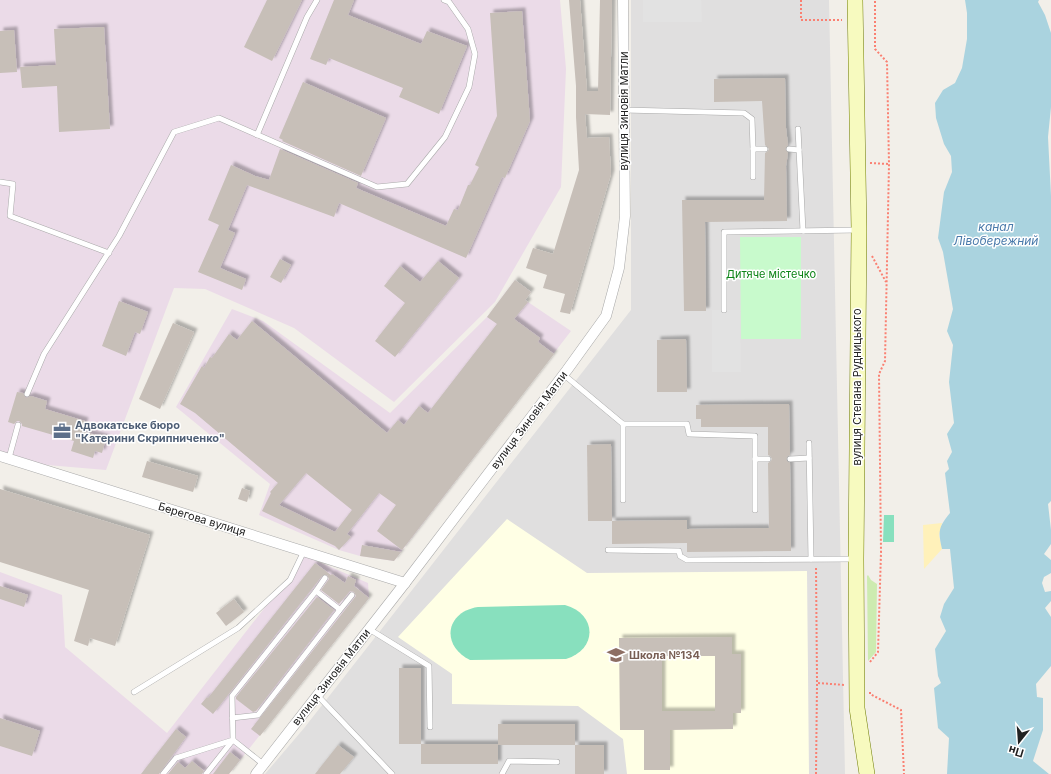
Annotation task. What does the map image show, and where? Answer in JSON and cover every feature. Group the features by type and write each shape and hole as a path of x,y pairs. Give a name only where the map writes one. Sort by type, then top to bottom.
{"street":[{"name":"вулиця Зиновія Матли","path":"256,774 405,582 606,316 619,268 625,216 623,0"},
{"name":"вулиця Степана Рудницького","path":"855,0 859,230 856,559 858,708 867,774"},
{"name":"Берегова вулиця","path":"4,457 405,582"}],"lane":[{"path":"258,135 307,17 316,0"},
{"path":"27,394 44,354 119,236 174,132 219,118 377,187 407,184 445,137 469,87 475,54 468,29 449,2 444,0"},
{"path":"624,110 744,113 752,119 753,177"},
{"path":"798,129 803,231"},
{"path":"753,148 765,149"},
{"path":"789,149 799,150"},
{"path":"0,182 13,184 10,216 108,252"},
{"path":"724,310 724,232 859,230"},
{"path":"563,374 623,424 687,424 689,434 755,436 755,510"},
{"path":"623,424 623,500"},
{"path":"4,457 18,425"},
{"path":"809,443 813,559"},
{"path":"790,459 809,458"},
{"path":"755,459 768,459"},
{"path":"608,550 680,551 680,556 687,560 856,559"},
{"path":"134,692 238,628 290,580 304,551"},
{"path":"206,774 233,740 232,696 325,578"},
{"path":"316,591 338,608 339,611"},
{"path":"232,718 258,715 352,595"},
{"path":"369,629 429,666 430,727"},
{"path":"317,695 392,774"},
{"path":"233,740 263,764"},
{"path":"163,774 176,758 233,740"},
{"path":"502,774 509,762 556,762"}],"path":[{"path":"801,0 801,20 855,20"},
{"path":"870,668 870,662 878,652 881,552 879,374 886,361 889,164 888,62 875,49 875,0"},
{"path":"858,163 889,164"},
{"path":"813,559 817,683 816,774"},
{"path":"870,687 870,694 901,710 904,774"}],"shaded area":[{"path":"0,0 560,0 566,69 561,187 495,302 394,402 294,328 205,289 174,288 106,470 0,461"},
{"path":"631,0 829,0 845,774 265,774 305,727 631,310"},
{"path":"643,0 701,0 702,22 643,22"},
{"path":"515,280 531,292 525,300 571,331 394,561 360,556 339,550 259,515 270,484 176,407 232,309 263,321 390,413 487,317"},
{"path":"712,310 740,310 741,372 712,372"},
{"name":"Школа №134","path":"507,519 587,573 807,571 809,774 627,774 623,739 578,706 452,704 452,674 398,637"},
{"path":"305,556 368,583 369,598 229,774 0,774 0,572 62,595 65,647 167,733"}],"green space":[{"name":"Дитяче містечко","path":"740,237 801,237 801,339 741,339"},
{"path":"884,515 894,515 894,542 883,542"},
{"path":"868,575 871,580 877,584 876,652 868,661 867,576"},
{"path":"565,605 576,609 583,616 588,623 590,632 584,648 566,659 470,660 454,647 451,638 453,622 459,615 467,610 478,607"}],"sand":[{"path":"942,523 939,535 942,549 924,569 923,525"}],"water":[{"name":"канал Лівобережний","path":"965,0 1039,0 1038,2 1045,15 1051,33 1051,107 1048,137 1051,196 1051,501 1048,504 1051,544 1044,554 1051,560 1051,573 1044,577 1042,583 1045,592 1051,591 1051,601 1045,608 1051,617 1051,666 1036,684 1037,697 1043,698 1043,730 1033,761 1049,774 947,774 949,738 938,728 934,688 941,683 938,676 935,649 946,631 940,617 944,604 954,588 950,549 942,549 940,530 943,522 950,513 945,473 949,469 947,461 952,452 947,434 954,423 949,382 953,345 947,331 953,309 943,252 938,238 944,192 952,172 951,156 944,144 936,118 935,103 943,90 955,83 962,68 967,39 967,13"}],"building":[{"path":"267,0 302,0 272,61 244,47"},
{"path":"334,0 354,0 348,15 421,44 427,31 467,46 439,114 399,97 403,88 329,58 326,65 310,59"},
{"path":"569,0 580,0 587,91 598,91 600,0 612,0 610,115 585,114 587,138 609,137 611,174 570,314 560,312 565,294 543,288 547,275 526,268 533,248 553,254 579,170 576,86"},
{"path":"522,11 530,121 505,178 502,177 466,258 339,203 334,217 247,185 228,230 235,233 220,268 246,279 242,290 198,272 219,225 208,220 231,165 255,176 269,180 280,149 358,183 356,188 446,226 454,209 458,210 468,185 470,185 479,167 475,165 497,116 490,13"},
{"path":"104,27 110,129 59,132 57,86 22,88 20,67 56,65 54,29"},
{"path":"14,30 17,72 0,73 0,31"},
{"path":"785,78 786,128 788,145 785,149 788,153 786,166 787,221 705,222 706,311 684,311 682,200 764,200 765,153 769,149 765,145 762,101 714,102 714,79"},
{"path":"303,82 386,118 361,176 282,141 283,140 279,138"},
{"path":"280,259 291,265 281,283 270,277"},
{"path":"438,261 459,278 395,357 375,341 405,303 384,286 400,266 420,282"},
{"path":"515,280 531,292 525,300 528,302 514,319 540,338 538,342 554,354 402,550 377,531 396,505 379,493 347,534 351,537 339,550 335,546 262,511 271,493 270,492 278,483 195,413 180,404 202,366 204,368 210,357 212,358 229,334 237,340 252,321 387,433 398,420 404,425 419,406 428,413 497,324 487,317","holes":["306,473 352,510 335,532 279,505"]},
{"path":"119,301 148,312 140,334 135,332 126,356 102,346"},
{"path":"173,323 194,332 160,409 139,399"},
{"path":"686,339 687,392 657,392 657,340"},
{"path":"17,392 23,393 26,398 31,396 47,401 45,409 85,421 82,431 106,438 102,453 95,451 93,458 71,451 74,441 22,426 19,421 14,424 8,422"},
{"path":"789,404 790,455 786,459 790,463 791,551 687,552 687,543 612,544 612,521 687,520 687,529 769,528 768,463 772,459 768,455 768,427 701,427 701,419 696,419 696,405"},
{"path":"611,444 612,521 588,521 587,445"},
{"path":"147,461 198,476 193,492 142,477"},
{"path":"242,488 250,491 247,502 238,499"},
{"path":"0,489 150,535 115,646 90,638 88,646 74,641 89,590 0,562"},
{"path":"362,545 401,552 394,561 360,556"},
{"path":"315,563 345,583 348,576 356,580 354,586 369,598 260,736 251,729 356,596 354,592 350,591 339,604 321,590 329,579 327,575 322,576 213,714 201,704 207,697 208,698"},
{"path":"0,586 28,595 24,607 0,599"},
{"path":"317,597 334,610 256,711 253,712 236,699 236,697"},
{"path":"234,599 244,612 226,626 216,613"},
{"path":"732,637 732,654 741,654 741,713 733,713 733,729 670,730 670,770 644,770 644,730 620,730 619,638","holes":["662,656 715,656 715,711 662,711"]},
{"path":"399,668 421,668 421,744 399,744"},
{"path":"0,718 40,731 32,756 0,746"},
{"path":"498,724 575,724 575,745 498,745"},
{"path":"176,729 186,737 159,774 141,774"},
{"path":"421,744 498,744 498,764 421,764"},
{"path":"338,745 354,757 340,774 315,774"},
{"path":"575,745 604,745 604,774 575,774"},
{"path":"230,752 240,760 229,774 213,774"},
{"path":"192,761 204,771 202,774 168,774 178,762 185,768"}],"place":[{"name":"Адвокатське бюро \"Катерини Скрипниченко\"","path":"62,431"},
{"name":"Школа №134","path":"616,655"}]}
